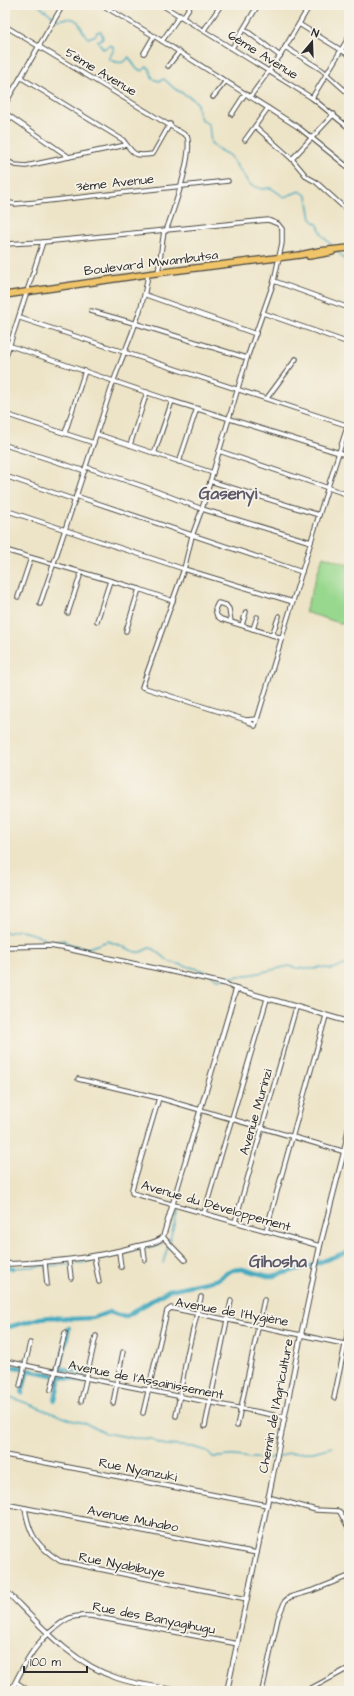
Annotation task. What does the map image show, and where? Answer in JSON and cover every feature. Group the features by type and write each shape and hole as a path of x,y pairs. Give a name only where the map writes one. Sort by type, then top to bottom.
{"highway":[{"name":"Boulevard Mwambutsa","path":"5,295 148,274 280,258 321,255 349,248"}],"street":[{"path":"5,104 63,5"},
{"path":"102,5 250,96 312,137 349,168"},
{"name":"6ème Avenue","path":"162,5 312,98 334,114 349,128"},
{"path":"162,41 191,5"},
{"path":"204,30 221,5"},
{"path":"232,48 258,5"},
{"path":"250,96 280,56 310,6 304,5"},
{"path":"299,24 349,55"},
{"name":"5ème Avenue","path":"5,26 170,124 186,136 189,145 181,186"},
{"path":"244,29 280,56"},
{"path":"144,54 154,36"},
{"path":"312,98 349,37"},
{"path":"285,47 326,73 349,94"},
{"path":"168,66 180,52"},
{"path":"20,77 123,140 134,154 153,154 170,124"},
{"path":"213,97 226,82"},
{"path":"232,114 245,94"},
{"path":"245,140 256,127 268,108"},
{"path":"5,113 69,157"},
{"path":"292,159 334,114"},
{"path":"256,127 292,159 308,177 316,182 349,212"},
{"path":"5,160 15,165 26,166 126,145"},
{"name":"3ème Avenue","path":"5,202 15,204 38,202 228,181"},
{"path":"158,273 165,231 181,186"},
{"path":"5,244 43,242 225,224 273,221 282,229 280,258 274,281 247,358 202,509 192,536 184,569 142,687 246,720 255,726 349,421"},
{"path":"5,359 20,318 43,242"},
{"path":"40,604 114,381 137,324 146,296 148,274"},
{"path":"274,281 349,308"},
{"path":"146,296 256,334"},
{"path":"91,311 247,358"},
{"path":"263,313 349,343"},
{"path":"20,318 267,398 348,426"},
{"path":"5,344 172,401 349,456"},
{"path":"267,398 296,359"},
{"path":"64,433 85,371"},
{"path":"130,445 147,392"},
{"path":"154,454 172,401"},
{"path":"179,462 197,408"},
{"path":"5,414 94,443"},
{"path":"97,434 212,473"},
{"path":"5,445 145,487 202,509 311,542"},
{"path":"219,451 349,495"},
{"path":"5,476 302,572"},
{"path":"210,481 319,515"},
{"path":"5,510 184,569 293,602"},
{"path":"5,550 139,589 173,601"},
{"path":"18,597 30,558"},
{"path":"68,613 81,573"},
{"path":"97,621 110,581"},
{"path":"126,631 139,589"},
{"path":"231,622 229,609 226,605 218,603 215,609 216,616 231,622 282,638"},
{"path":"242,625 246,612"},
{"path":"253,629 257,616"},
{"path":"272,635 279,616"},
{"path":"246,720 257,719"},
{"path":"5,947 50,946 67,949 226,984 236,989 296,1008 349,1022"},
{"path":"5,1264 45,1263 94,1257 119,1252 158,1241 163,1237 236,989"},
{"path":"204,1213 267,999"},
{"name":"Avenue Murinzi","path":"235,1222 296,1008"},
{"path":"266,1231 326,1016"},
{"path":"78,1080 158,1098 347,1153"},
{"name":"Avenue du Développement","path":"158,1098 131,1191 134,1194 320,1246"},
{"name":"Chemin de l'Agriculture","path":"227,1691 320,1246 347,1153 349,1126"},
{"path":"163,1237 185,1260"},
{"path":"143,1245 145,1260"},
{"path":"119,1252 121,1267"},
{"path":"94,1257 99,1282"},
{"path":"69,1261 72,1278"},
{"path":"45,1263 47,1284"},
{"path":"176,1416 196,1314 201,1297"},
{"path":"237,1426 264,1300"},
{"path":"205,1426 230,1301"},
{"name":"Avenue de l'Hygiène","path":"143,1413 167,1311 171,1308 226,1320 258,1325 347,1345"},
{"path":"334,1398 347,1345 349,1326"},
{"path":"51,1390 65,1333"},
{"path":"81,1400 96,1336"},
{"path":"20,1386 30,1343"},
{"path":"113,1403 123,1352"},
{"name":"Avenue de l'Assainissement","path":"5,1361 284,1417"},
{"name":"Rue Nyanzuki","path":"5,1455 267,1505"},
{"path":"268,1498 316,1510 338,1511 349,1529"},
{"name":"Avenue Muhabo","path":"5,1504 257,1553"},
{"name":"Rue Nyabibuye","path":"25,1508 27,1524 33,1536 50,1555 60,1561 70,1565 247,1600"},
{"path":"262,1691 278,1618 285,1601 290,1597 314,1590 349,1576"},
{"path":"5,1590 68,1652 102,1672 117,1678 180,1691"},
{"name":"Rue des Banyagihugu","path":"49,1633 70,1616 79,1615 238,1644"},
{"path":"12,1691 32,1651 49,1633"},
{"path":"306,1691 349,1668"},
{"path":"16,1682 29,1691"}],"green space":[{"path":"323,556 349,565 349,606 343,624 305,612"}],"waterway":[{"path":"38,5 58,20 76,20 88,38 101,31 103,38 98,41 103,49 111,45 114,49 109,59 115,62 122,62 127,60 129,57 136,68 142,71 147,67 149,68 153,79 159,81 164,79 175,89 193,99 197,103 198,112 201,119 209,125 211,143 230,156 250,185 262,189 271,188 284,197 300,191 307,196 311,219 318,225 322,235 334,248"},
{"path":"337,251 349,264"},
{"path":"5,931 7,933 18,930 36,935 51,942 64,940 69,944 88,948 108,941 136,952 141,952 149,948 154,949 170,962 202,970 218,979 254,974 289,966 297,968 315,969 320,967 331,969 349,964"},
{"path":"163,1263 178,1211"},
{"path":"13,1268 77,1264 162,1245"},
{"path":"5,1328 41,1318 93,1318 109,1312 125,1317 169,1290 216,1280 232,1270 242,1269 273,1276 310,1266 349,1251"},
{"path":"5,1268 13,1268"},
{"path":"69,1328 60,1368 85,1374"},
{"path":"5,1366 22,1368"},
{"path":"22,1393 28,1370 53,1375"},
{"path":"55,1400 60,1376 85,1382"},
{"path":"5,1395 71,1420 85,1423 105,1433 133,1438 152,1439 158,1443 166,1445 193,1447 207,1451 213,1457 232,1456 270,1458 283,1456 288,1453 313,1452 332,1447"}],"district":[{"name":"Gasenyi","path":"228,494"},
{"name":"Gihosha","path":"278,1262"}]}
